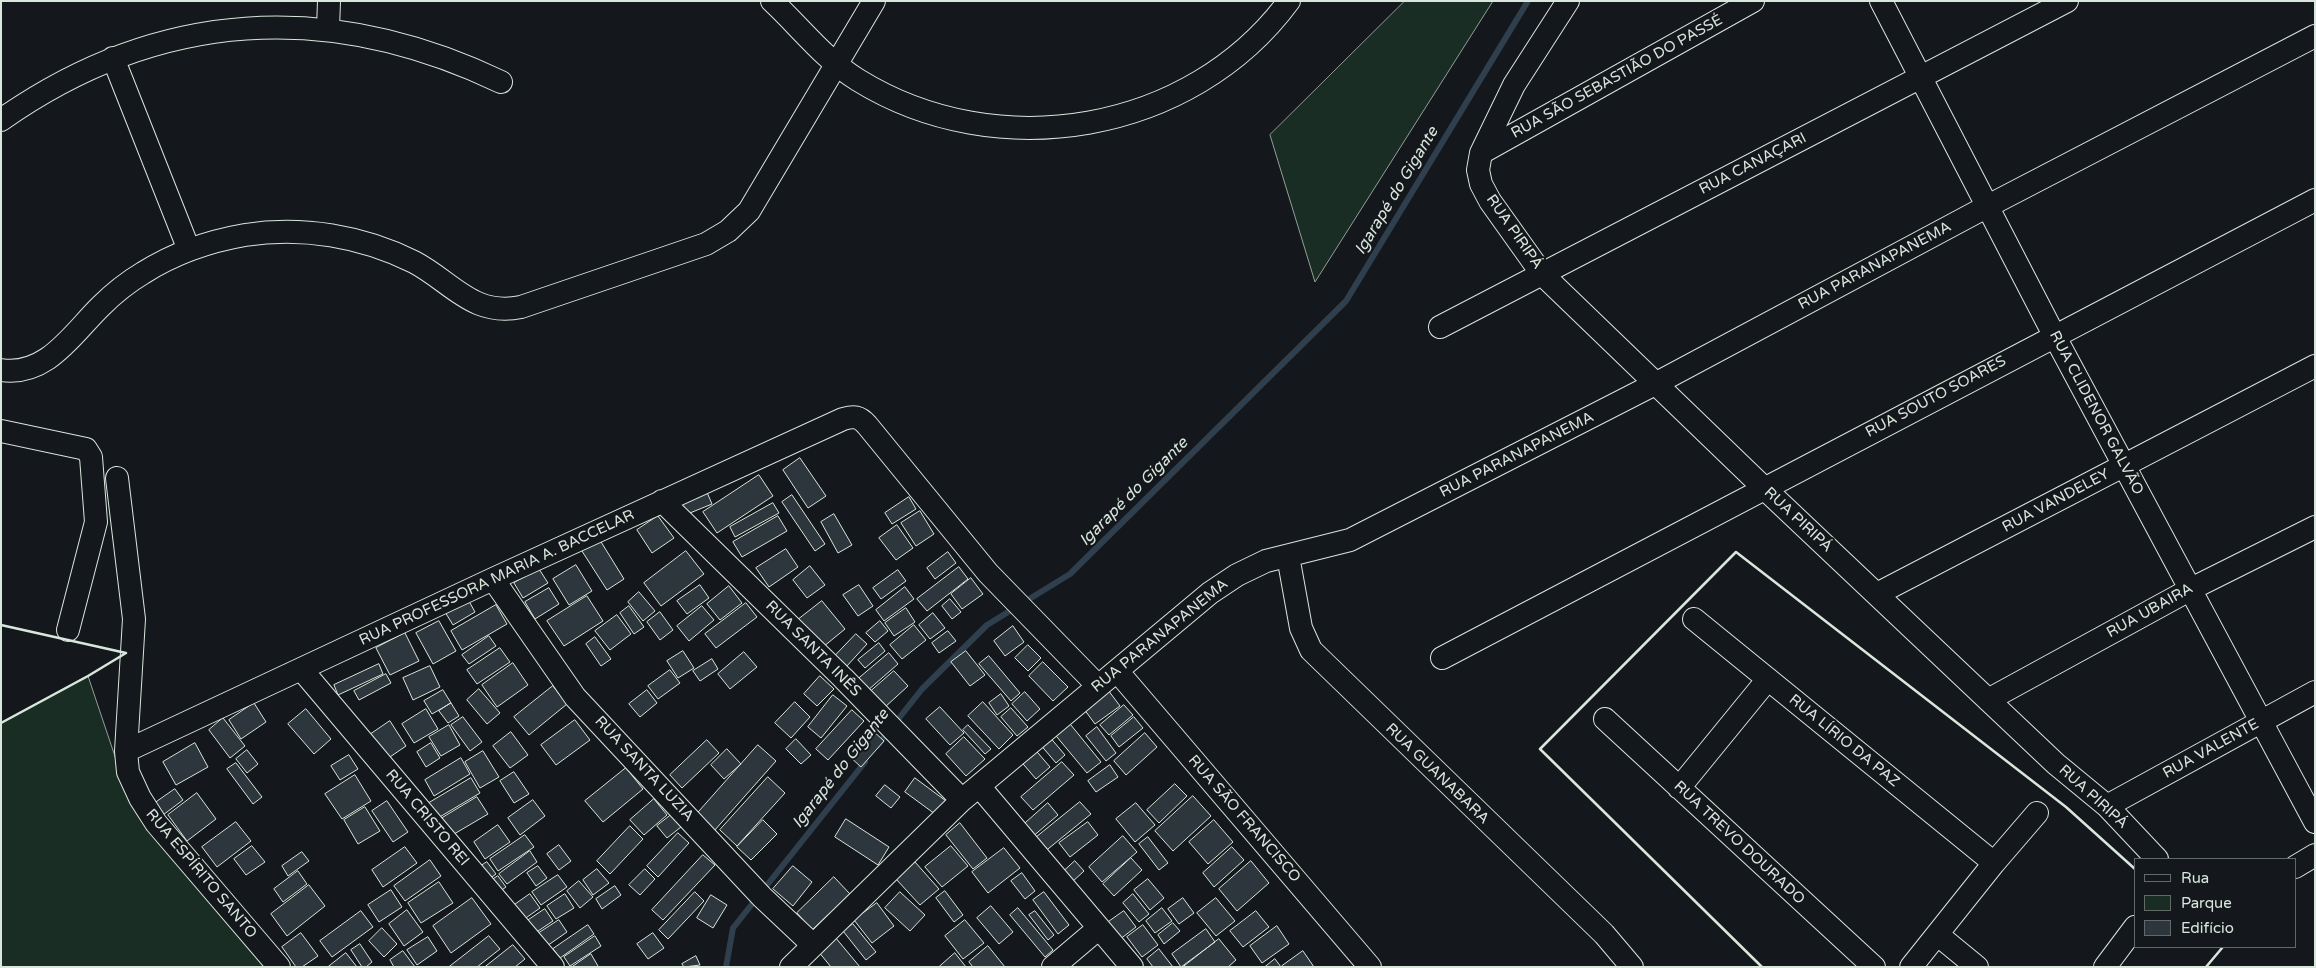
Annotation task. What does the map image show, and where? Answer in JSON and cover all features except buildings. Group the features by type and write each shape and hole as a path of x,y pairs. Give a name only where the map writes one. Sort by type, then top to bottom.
{"street":[{"path":"328,29 330,1"},
{"path":"772,1 835,65 886,96 945,118 1007,128 1038,129 1101,122 1131,113 1188,88 1240,52 1263,31 1288,1"},
{"path":"1,370 27,368 49,358 69,342 97,310 144,273 189,250 245,235 303,232 332,235 388,250 414,262 439,277 471,301 481,306 502,310 521,308 706,244 728,231 749,211 874,1"},
{"path":"1481,153 1514,85 1568,1"},
{"name":"RUA SÃO SEBASTIÃO DO PASSÉ","path":"1481,153 1753,1"},
{"name":"RUA CLIDENOR GALVÃO","path":"1881,1 2054,335 2315,822"},
{"name":"RUA CANAÇARI","path":"1440,327 2067,1"},
{"path":"1,120 62,81 113,58 166,41 222,30 280,26 328,29 394,40 431,51 501,82"},
{"name":"RUA PARANAPANEMA","path":"791,967 962,800 1098,686 1118,672 1210,593 1237,575 1266,561 1350,540 1655,384 1988,206 2315,36"},
{"path":"113,58 189,250"},
{"name":"RUA PIRIPÁ","path":"1481,153 1478,170 1481,184 1515,239 1542,274 1988,700 2056,764 2107,806 2156,858"},
{"name":"RUA SOUTO SOARES","path":"1442,658 1559,598 2054,335 2315,200"},
{"name":"RUA VANDELEY","path":"1877,594 2315,366"},
{"name":"RUA PROFESSORA MARIA A. BACCELAR","path":"126,751 662,501 843,419 854,416 862,419 1006,592 1098,686"},
{"path":"1,431 86,449 91,457 96,522 68,630"},
{"name":"RUA ESPÍRITO SANTO","path":"117,478 134,619 126,751 128,772 140,798 156,823 279,967"},
{"name":"RUA SANTA INÊS","path":"662,501 893,728 962,800"},
{"name":"RUA UBAIRA","path":"1988,700 2191,589 2315,526"},
{"name":"RUA GUANABARA","path":"1288,556 1301,628 1311,650 1604,934 1632,967"},
{"name":"RUA SANTA LUZIA","path":"493,579 575,697 762,897 813,944"},
{"name":"RUA LÍRIO DA PAZ","path":"1694,619 1994,863"},
{"name":"RUA CRISTO REI","path":"302,670 552,967"},
{"name":"RUA SÃO FRANCISCO","path":"1118,672 1370,967"},
{"path":"1679,788 1768,679"},
{"name":"RUA VALENTE","path":"2107,806 2315,692"},
{"name":"RUA TREVO DOURADO","path":"1605,719 1874,967"},
{"path":"980,786 1132,967"},
{"path":"1912,967 1994,863 2037,813"},
{"path":"2296,866 2315,855"},
{"path":"1053,967 1099,928"},
{"path":"2105,967 2134,928"},
{"path":"1938,935 1976,967"}],"green space":[{"path":"1405,1 1493,1 1315,282 1270,135"},
{"path":"88,676 132,807 265,967 1,967 1,723"}],"waterway":[{"name":"Igarapé do Gigante","path":"877,746 922,689 987,625 1070,574 1346,301 1528,1"},
{"name":"Igarapé do Gigante","path":"726,967 733,928 865,762"}],"wall":[{"path":"1762,967 1540,749 1736,552 2066,807 2134,868"},
{"path":"1,625 126,653"},
{"path":"1,723 88,676 126,653"},
{"path":"2206,967 2222,948"}]}
